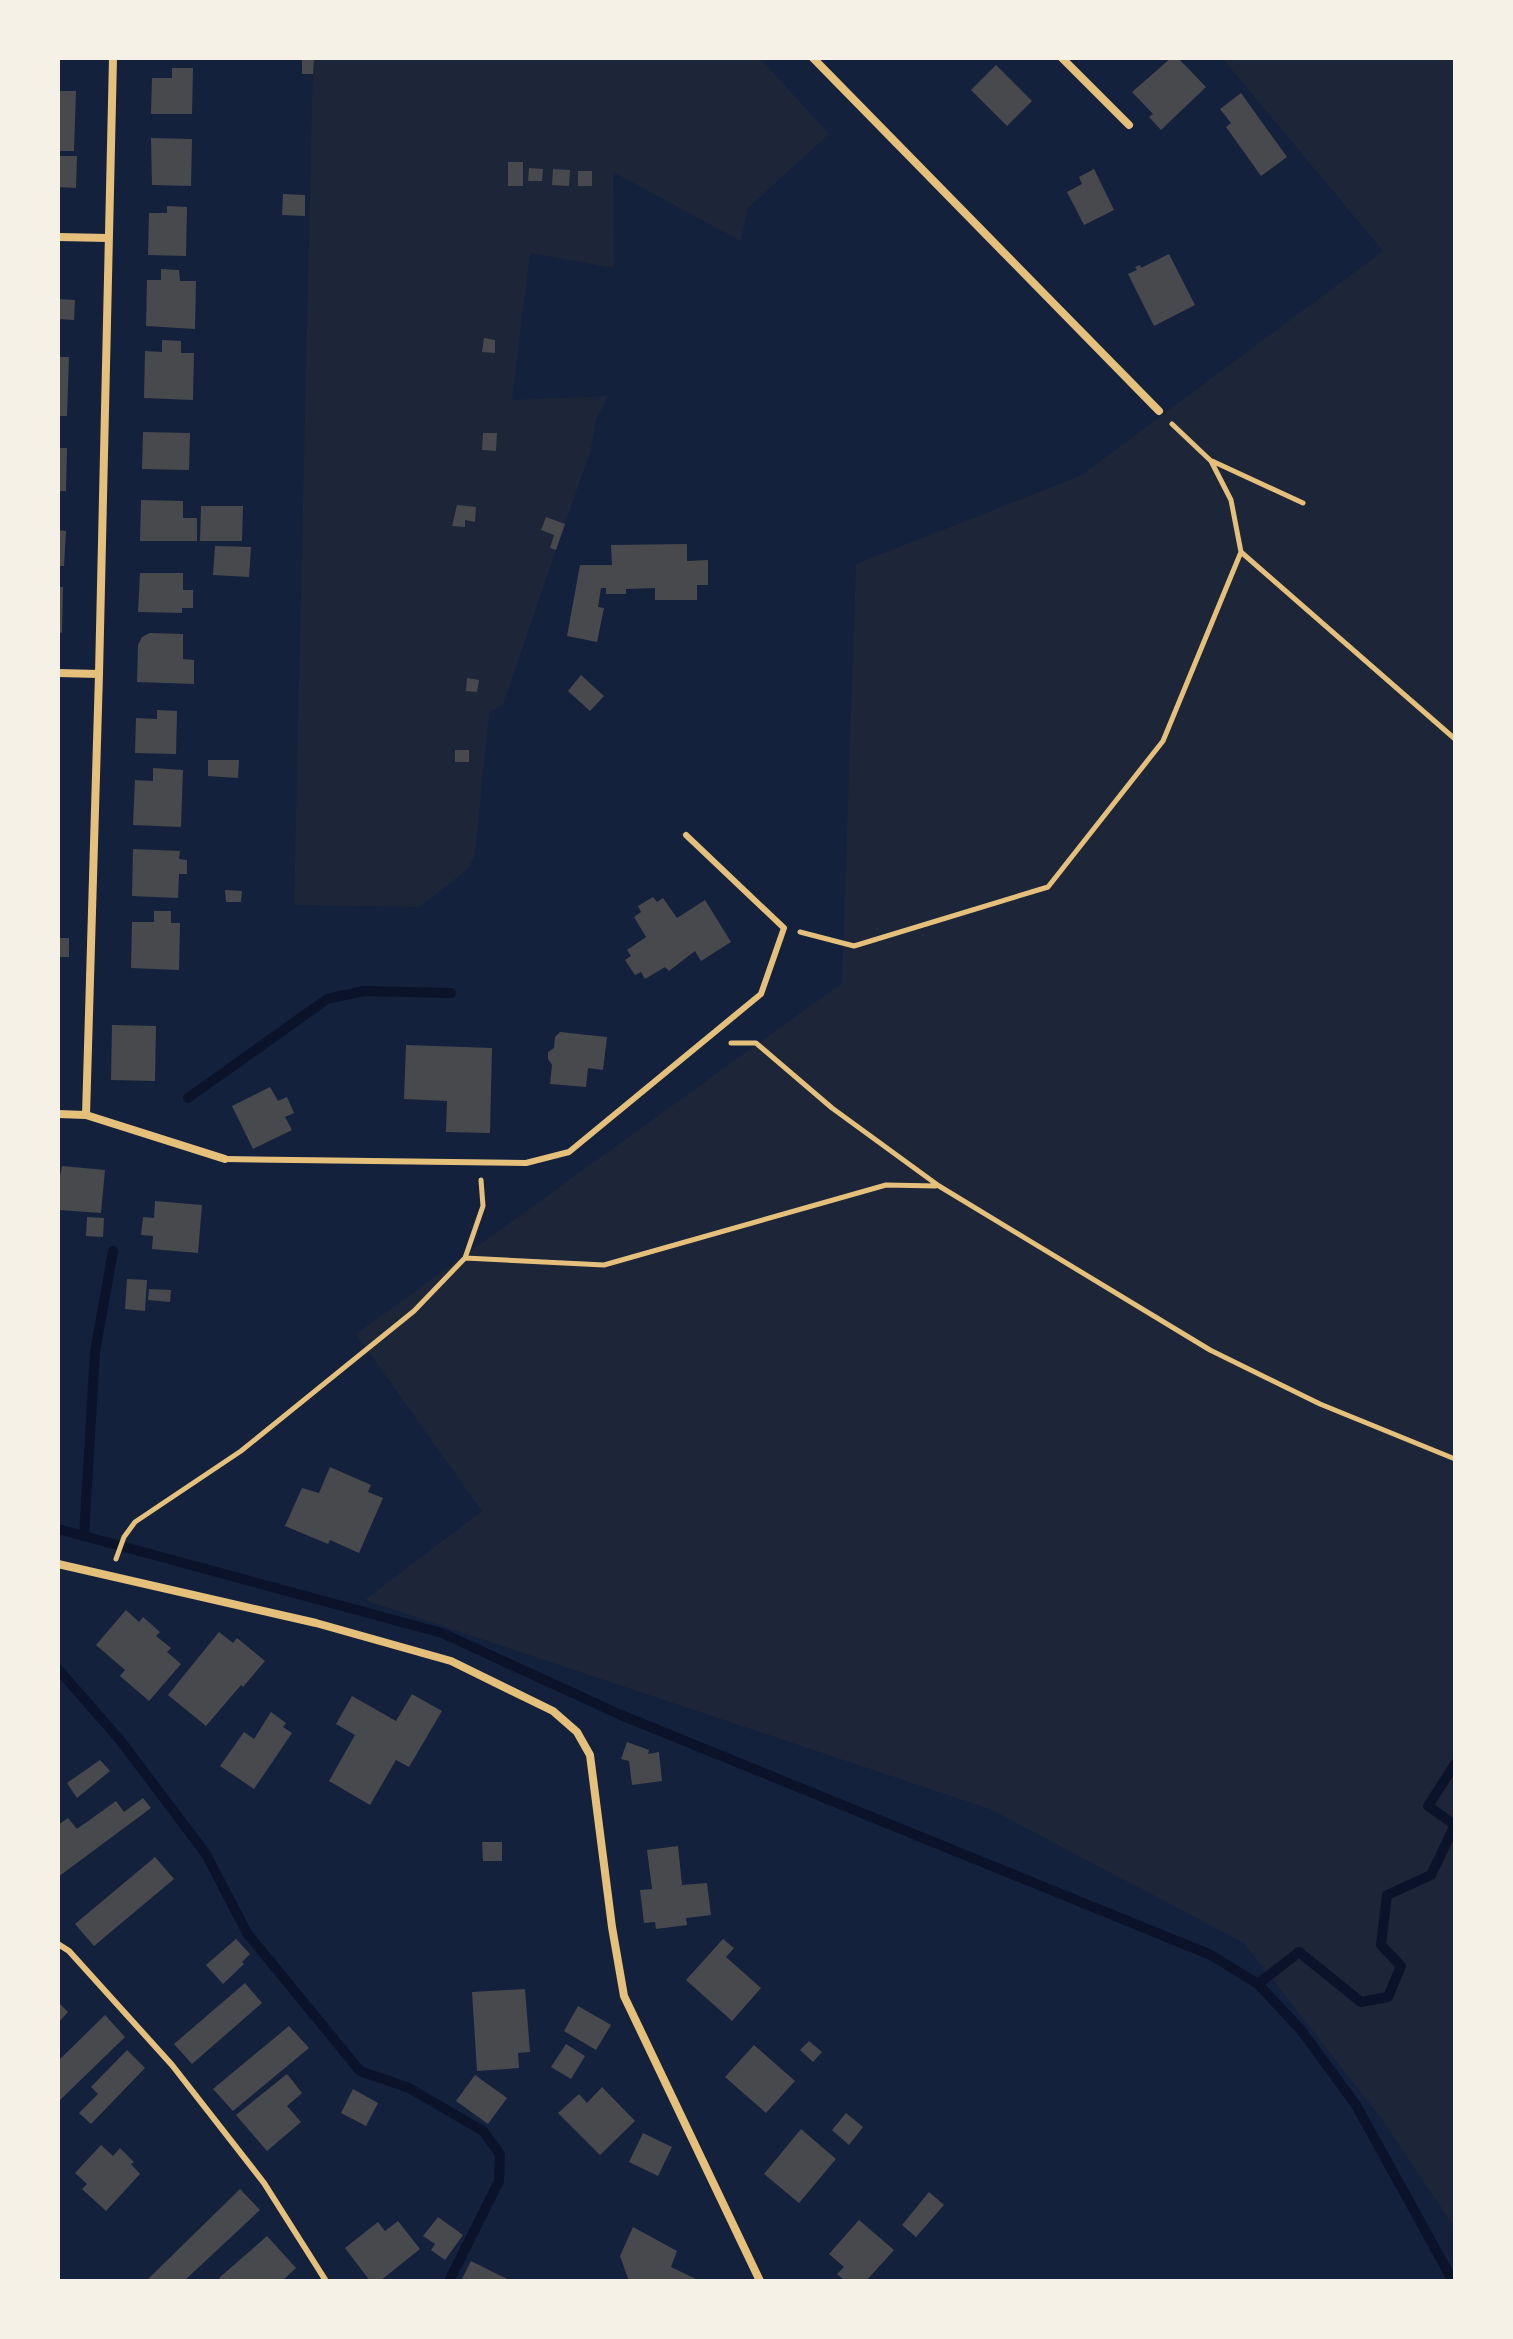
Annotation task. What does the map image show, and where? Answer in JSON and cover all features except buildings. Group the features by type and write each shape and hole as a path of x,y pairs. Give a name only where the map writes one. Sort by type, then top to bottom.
{"street":[{"path":"86,1115 113,58"},
{"path":"813,58 1159,411"},
{"path":"1062,58 1129,125"},
{"path":"58,237 108,238"},
{"path":"58,673 99,674"},
{"path":"58,1114 86,1115 225,1159"},
{"path":"58,1564 316,1623 451,1661 553,1711 577,1732 590,1755 624,1996 760,2281"}],"lane":[{"path":"225,1159 479,1164 526,1163 569,1152 761,994 784,928 686,835"},
{"path":"58,1944 69,1951 172,2065 264,2183 326,2281"}],"path":[{"path":"784,928 854,946 1048,887 1163,741 1241,552 1231,500 1211,461 1159,411"},
{"path":"1211,461 1303,503"},
{"path":"1241,552 1455,739"},
{"path":"700,1044 756,1043 832,1108 939,1186 1210,1350 1320,1404 1455,1459"},
{"path":"116,1559 124,1537 135,1522 241,1451 414,1311 465,1258 483,1206 479,1164"},
{"path":"465,1258 604,1265 886,1185 939,1186"}],"shaded area":[{"path":"313,58 760,58 829,134 748,208 741,241 613,172 614,268 530,253 512,400 608,396 596,420 591,449 503,704 489,713 475,854 468,869 419,907 294,905"},
{"path":"1222,58 1455,58 1455,2228 1381,2118 1244,1943 990,1809 365,1600 482,1511 356,1334 842,983 856,564 1080,476 1383,251"}],"waterway":[{"path":"188,1098 327,999 364,991 451,993"},
{"path":"84,1536 95,1352 113,1251"},
{"path":"58,1529 442,1633 621,1715 1211,1955 1258,1984 1301,2030 1356,2105 1453,2281"},
{"path":"58,1669 120,1740 206,1854 247,1933 360,2071 409,2088 483,2131 500,2154 499,2181 449,2281"},
{"path":"1258,1984 1299,1952 1361,2002 1388,1997 1401,1966 1381,1945 1387,1895 1431,1875 1455,1825 1428,1806 1455,1764"}]}
